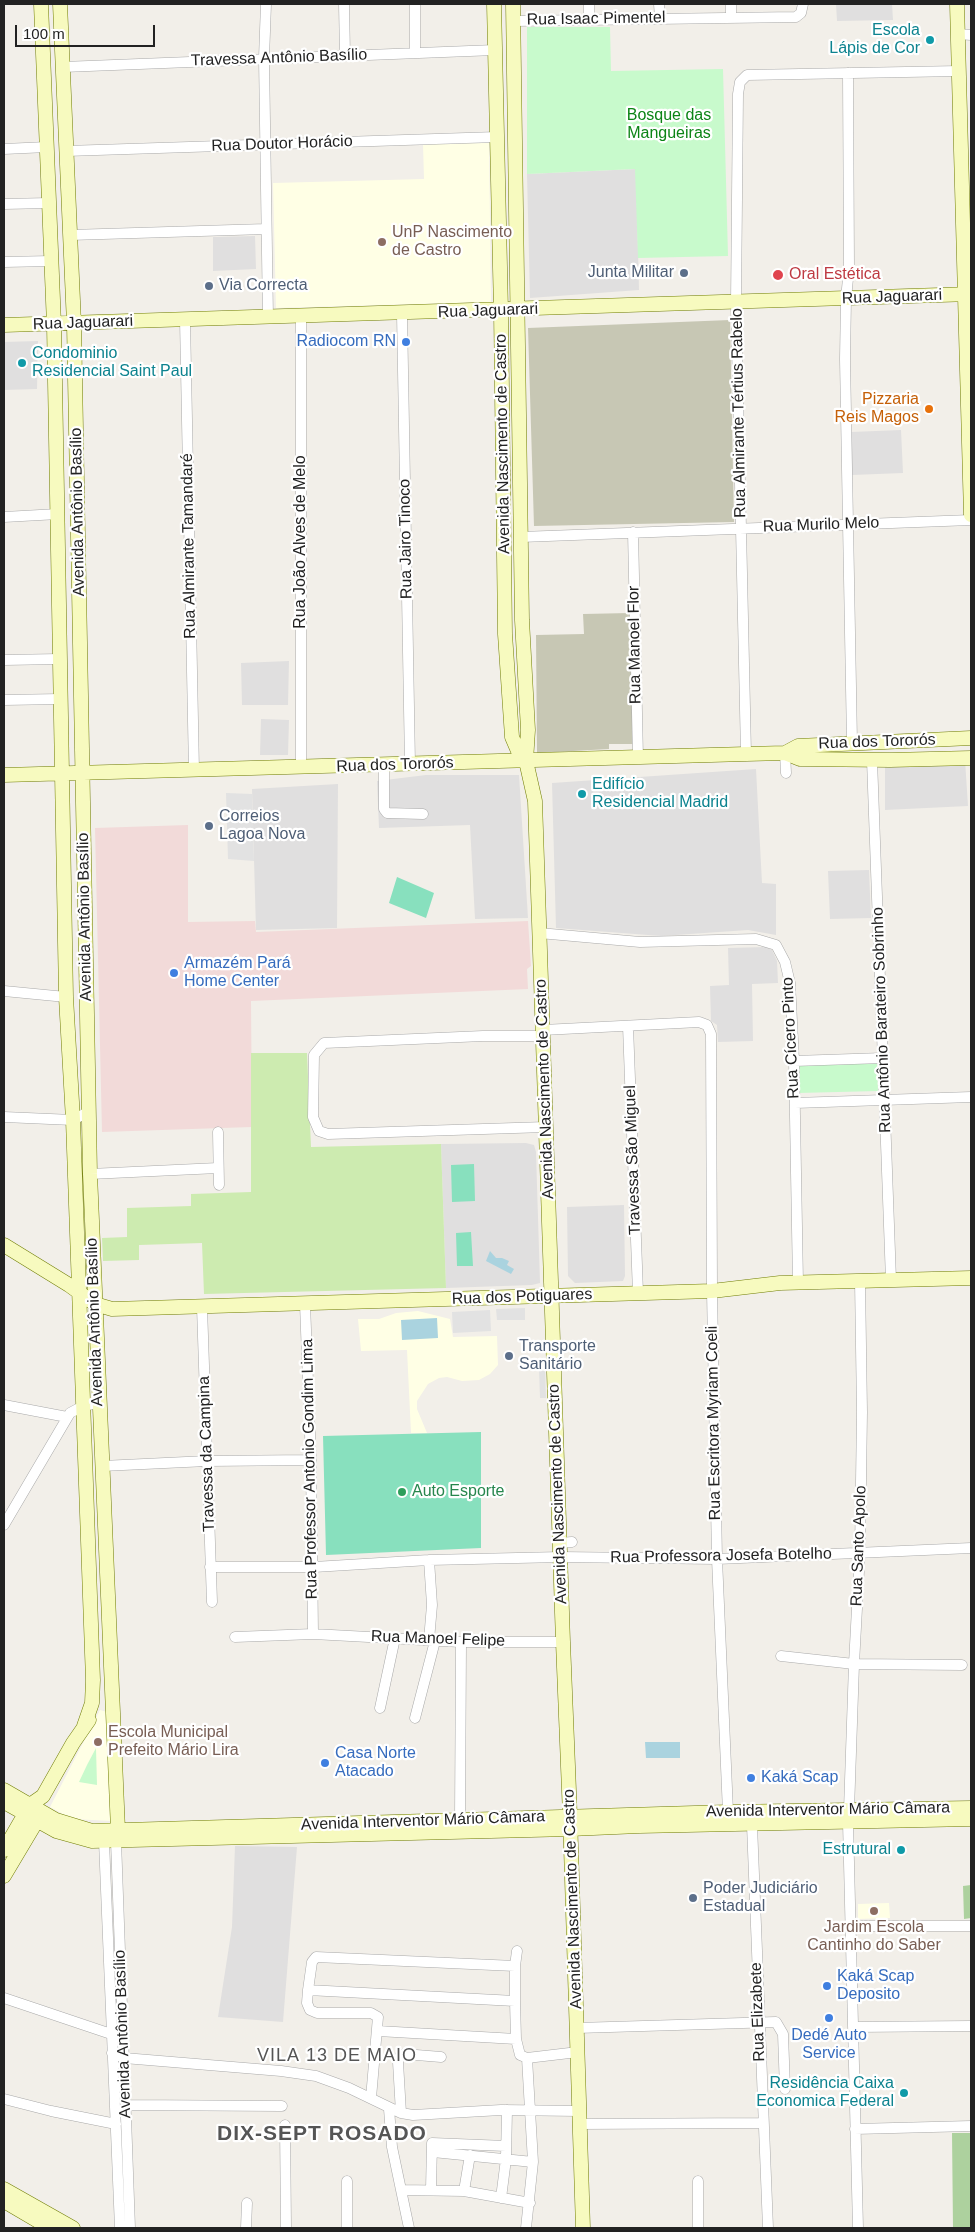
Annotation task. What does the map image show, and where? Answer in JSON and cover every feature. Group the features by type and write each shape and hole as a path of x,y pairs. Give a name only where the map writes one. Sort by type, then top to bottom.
{"main road":[{"name":"Avenida Antônio Basílio","path":"41,4 54,325 66,997 73,1120 93,1680 92,1703 84,1726"},
{"name":"Avenida Antônio Basílio","path":"60,4 74,324 84,772 88,1112 98,1403 112,1689 112,1837"},
{"name":"Avenida Nascimento de Castro","path":"494,4 499,180 505,634 512,737 518,751 526,761"},
{"name":"Avenida Nascimento de Castro","path":"513,4 522,620 528,730 526,761 535,800 552,1297 566,1542 561,1557 578,2052 582,2228"},
{"path":"957,4 965,34 959,72 966,157 971,516"},
{"path":"499,180 516,163"},
{"path":"49,197 67,177"},
{"name":"Rua Jaguarari","path":"4,326 968,294"},
{"path":"57,461 76,446"},
{"path":"502,448 521,476"},
{"path":"505,634 522,620"},
{"name":"Rua dos Tororós","path":"785,753 798,746 852,742 971,738"},
{"path":"889,741 890,760"},
{"name":"Rua dos Tororós","path":"4,775 785,753 800,759 890,760 971,758"},
{"name":"Rua dos Potiguares","path":"4,1245 95,1304 112,1309 552,1297 712,1291 798,1283 971,1278"},
{"path":"4,1876 42,1796 84,1726 112,1689"},
{"name":"Avenida Interventor Mário Câmara","path":"4,1790 33,1813"},
{"name":"Avenida Interventor Mário Câmara","path":"4,1802 83,1830 112,1837 284,1836 570,1823 728,1812 971,1819"},
{"name":"Avenida Interventor Mário Câmara","path":"284,1836 460,1820 640,1826 752,1825 971,1808"},
{"path":"4,1850 33,1813"},
{"path":"4,2189 73,2228"},
{"path":"4,2202 50,2228"}],"street":[{"path":"266,4 264,58 268,318"},
{"path":"344,4 345,55"},
{"path":"415,4 416,52"},
{"path":"589,4 589,19"},
{"path":"660,4 660,18"},
{"path":"731,4 731,16"},
{"name":"Rua Isaac Pimentel","path":"514,21 798,16 803,4"},
{"name":"Travessa Antônio Basílio","path":"62,67 495,50"},
{"path":"852,742 846,299 849,268 848,73 959,72"},
{"name":"Rua Almirante Tértius Rabelo","path":"746,754 736,302 738,94 740,82 747,75 848,73"},
{"name":"Rua Doutor Horácio","path":"66,151 497,137"},
{"path":"4,149 47,147"},
{"path":"4,204 49,197"},
{"path":"70,235 266,229"},
{"path":"4,262 51,262"},
{"name":"Rua Jairo Tinoco","path":"402,314 410,764"},
{"name":"Rua João Alves de Melo","path":"301,317 301,768"},
{"name":"Rua Almirante Tamandaré","path":"185,320 194,771"},
{"path":"4,517 58,514"},
{"name":"Rua Murilo Melo","path":"521,537 971,520"},
{"name":"Rua Manoel Flor","path":"633,532 638,758"},
{"path":"4,660 59,659"},
{"path":"4,700 60,699"},
{"path":"785,753 786,773"},
{"name":"Rua Antônio Barateiro Sobrinho","path":"872,760 891,1280"},
{"path":"384,765 384,809 387,813 423,814"},
{"name":"Rua Cícero Pinto","path":"539,933 640,942 756,939 772,942 781,951 789,978 794,1061 798,1283"},
{"path":"4,991 66,997"},
{"name":"Rua Escritora Myriam Coeli","path":"628,1026 699,1022 707,1025 711,1034 712,1291 717,1559 728,1812"},
{"path":"546,1127 324,1133 315,1125 313,1118 314,1055 320,1047 328,1042 543,1033 628,1026"},
{"name":"Travessa São Miguel","path":"628,1026 638,1293"},
{"path":"794,1061 883,1058"},
{"path":"795,1103 971,1097"},
{"path":"4,1118 73,1120 88,1112"},
{"path":"218,1132 219,1185"},
{"path":"90,1174 218,1168"},
{"name":"Rua Santo Apolo","path":"858,2228 849,1816 860,1552 862,1412 860,1281"},
{"name":"Rua Professor Antonio Gondim Lima","path":"305,1304 314,1567 313,1634"},
{"name":"Travessa da Campina","path":"202,1307 212,1602"},
{"path":"4,1525 67,1417 74,1410 98,1403"},
{"path":"4,1405 67,1417"},
{"path":"102,1466 207,1461 311,1460"},
{"name":"Rua Professora Josefa Botelho","path":"210,1567 314,1567 429,1560 561,1557 717,1559 971,1548"},
{"path":"415,1718 432,1641 429,1560"},
{"name":"Rua Manoel Felipe","path":"235,1637 313,1634 461,1642 563,1642"},
{"path":"380,1708 395,1638"},
{"path":"460,1820 461,1642"},
{"path":"781,1656 854,1664 962,1666"},
{"name":"Rua Elizabete","path":"752,1825 758,2022 768,2228"},
{"name":"Avenida Antônio Basílio","path":"112,1837 111,2034 120,2228"},
{"name":"Avenida Antônio Basílio","path":"112,1837 124,2039 130,2228"},
{"path":"851,1926 971,1926"},
{"path":"517,1951 514,2001 516,2043 520,2055 528,2058 578,2052"},
{"path":"371,2098 378,2018 374,2014 363,2012 317,2013 310,2010 307,2002 312,1962 319,1956 515,1966"},
{"path":"308,1990 514,2001"},
{"path":"4,1998 124,2039"},
{"path":"577,2028 776,2022 783,2034 785,2089"},
{"path":"854,2027 971,2026"},
{"path":"378,2031 516,2043"},
{"path":"112,2053 124,2058 301,2073 331,2081 371,2098 401,2114 507,2110 579,2117 763,2123"},
{"path":"401,2114 399,2058 404,2054 441,2057"},
{"path":"526,2228 533,2162 529,2111 528,2058"},
{"path":"4,2099 116,2124"},
{"path":"126,2105 282,2106"},
{"path":"389,2109 392,2147 409,2228"},
{"path":"501,2198 506,2159 507,2110"},
{"path":"285,2125 286,2228"},
{"path":"855,2129 971,2126"},
{"path":"431,2190 432,2143 506,2146"},
{"path":"433,2152 533,2162"},
{"path":"464,2192 470,2155"},
{"path":"346,2228 347,2181"},
{"path":"698,2181 698,2228"},
{"path":"401,2190 464,2192 530,2202"},
{"path":"246,2228 247,2203"}],"shaded area":[{"path":"836,4 892,4 893,20 837,21"},
{"name":"UnP Nascimento de Castro","path":"489,143 491,302 276,308 273,183 424,179 423,144"},
{"path":"636,169 639,290 530,298 527,174"},
{"path":"255,236 256,269 213,271 213,237"},
{"path":"730,320 734,522 534,526 528,328"},
{"path":"38,341 37,389 4,390 4,342"},
{"path":"901,430 903,473 852,475 851,432"},
{"path":"630,613 633,744 609,744 609,749 537,753 536,635 584,634 583,614"},
{"path":"289,661 288,705 242,705 241,663"},
{"path":"261,719 289,720 288,755 260,755"},
{"path":"965,760 968,806 885,810 885,762"},
{"path":"756,769 762,883 776,884 776,935 748,930 661,936 556,928 552,783"},
{"path":"426,775 519,775 528,918 475,919 470,825 379,828 377,781"},
{"path":"338,784 337,928 256,930 252,789"},
{"path":"226,793 252,794 254,861 228,859"},
{"name":"Armazém Pará Home Center","path":"188,825 188,922 255,921 256,932 528,921 531,966 527,969 528,989 251,1001 252,1127 102,1132 95,828"},
{"path":"869,870 871,918 830,919 828,871"},
{"path":"766,947 772,950 777,961 778,983 752,984 753,1041 718,1042 717,1025 711,1021 710,986 729,985 728,948"},
{"path":"526,1143 534,1145 536,1152 540,1283 532,1285 446,1288 441,1144"},
{"path":"624,1205 625,1276 623,1281 575,1283 568,1276 567,1207"},
{"path":"525,1308 525,1320 497,1320 496,1309"},
{"path":"490,1310 491,1331 453,1333 452,1312"},
{"path":"418,1311 450,1319 453,1337 497,1336 498,1365 490,1374 479,1380 462,1381 447,1377 439,1378 428,1384 417,1401 417,1409 427,1433 411,1433 407,1350 361,1351 358,1319 379,1319 396,1313"},
{"path":"539,1370 545,1370 546,1398 540,1398"},
{"name":"Escola Municipal Prefeito Mário Lira","path":"100,1710 111,1713 112,1821 72,1819 50,1807"},
{"path":"235,1846 297,1847 283,2022 218,2017 232,1927"},
{"name":"Jardim Escola Cantinho do Saber","path":"889,1903 890,1918 858,1919 858,1904"}],"green space":[{"name":"Bosque das Mangueiras","path":"527,27 610,27 611,71 723,69 728,256 638,258 635,169 527,174"},
{"path":"397,877 434,893 426,918 389,903"},
{"path":"251,1053 307,1053 311,1147 441,1144 446,1288 204,1294 202,1243 139,1245 139,1260 103,1261 102,1238 127,1237 127,1208 191,1206 191,1194 251,1192"},
{"path":"877,1061 878,1091 798,1093 797,1062"},
{"path":"474,1164 475,1201 452,1202 451,1165"},
{"path":"471,1232 473,1266 457,1266 456,1233"},
{"name":"Auto Esporte","path":"481,1432 481,1548 326,1555 323,1436"},
{"path":"96,1748 97,1785 79,1782 87,1765"},
{"path":"971,1885 971,1918 964,1919 963,1886"},
{"path":"952,2133 971,2133 971,2228 953,2228"}],"water":[{"path":"490,1251 496,1258 509,1261 507,1265 514,1269 511,1274 486,1261"},
{"path":"437,1318 438,1338 402,1340 401,1320"},
{"path":"645,1742 680,1742 680,1758 646,1758"}],"place":[{"name":"Escola Lápis de Cor","path":"930,40"},
{"name":"UnP Nascimento de Castro","path":"382,242"},
{"name":"Junta Militar","path":"684,273"},
{"name":"Oral Estética","path":"778,275"},
{"name":"Via Correcta","path":"209,286"},
{"name":"Radiocom RN","path":"406,342"},
{"name":"Condominio Residencial Saint Paul","path":"22,363"},
{"name":"Pizzaria Reis Magos","path":"929,409"},
{"name":"Edifício Residencial Madrid","path":"582,794"},
{"name":"Correios Lagoa Nova","path":"209,826"},
{"name":"Armazém Pará Home Center","path":"174,973"},
{"name":"Transporte Sanitário","path":"509,1356"},
{"name":"Auto Esporte","path":"402,1492"},
{"name":"Escola Municipal Prefeito Mário Lira","path":"98,1742"},
{"name":"Casa Norte Atacado","path":"325,1763"},
{"name":"Kaká Scap","path":"751,1778"},
{"name":"Estrutural","path":"901,1850"},
{"name":"Poder Judiciário Estadual","path":"693,1898"},
{"name":"Jardim Escola Cantinho do Saber","path":"874,1911"},
{"name":"Kaká Scap Deposito","path":"827,1986"},
{"name":"Dedé Auto Service","path":"829,2018"},
{"name":"Residência Caixa Economica Federal","path":"904,2093"}],"district":[{"name":"VILA 13 DE MAIO","path":"337,2056"},
{"name":"DIX-SEPT ROSADO","path":"322,2134"}]}
